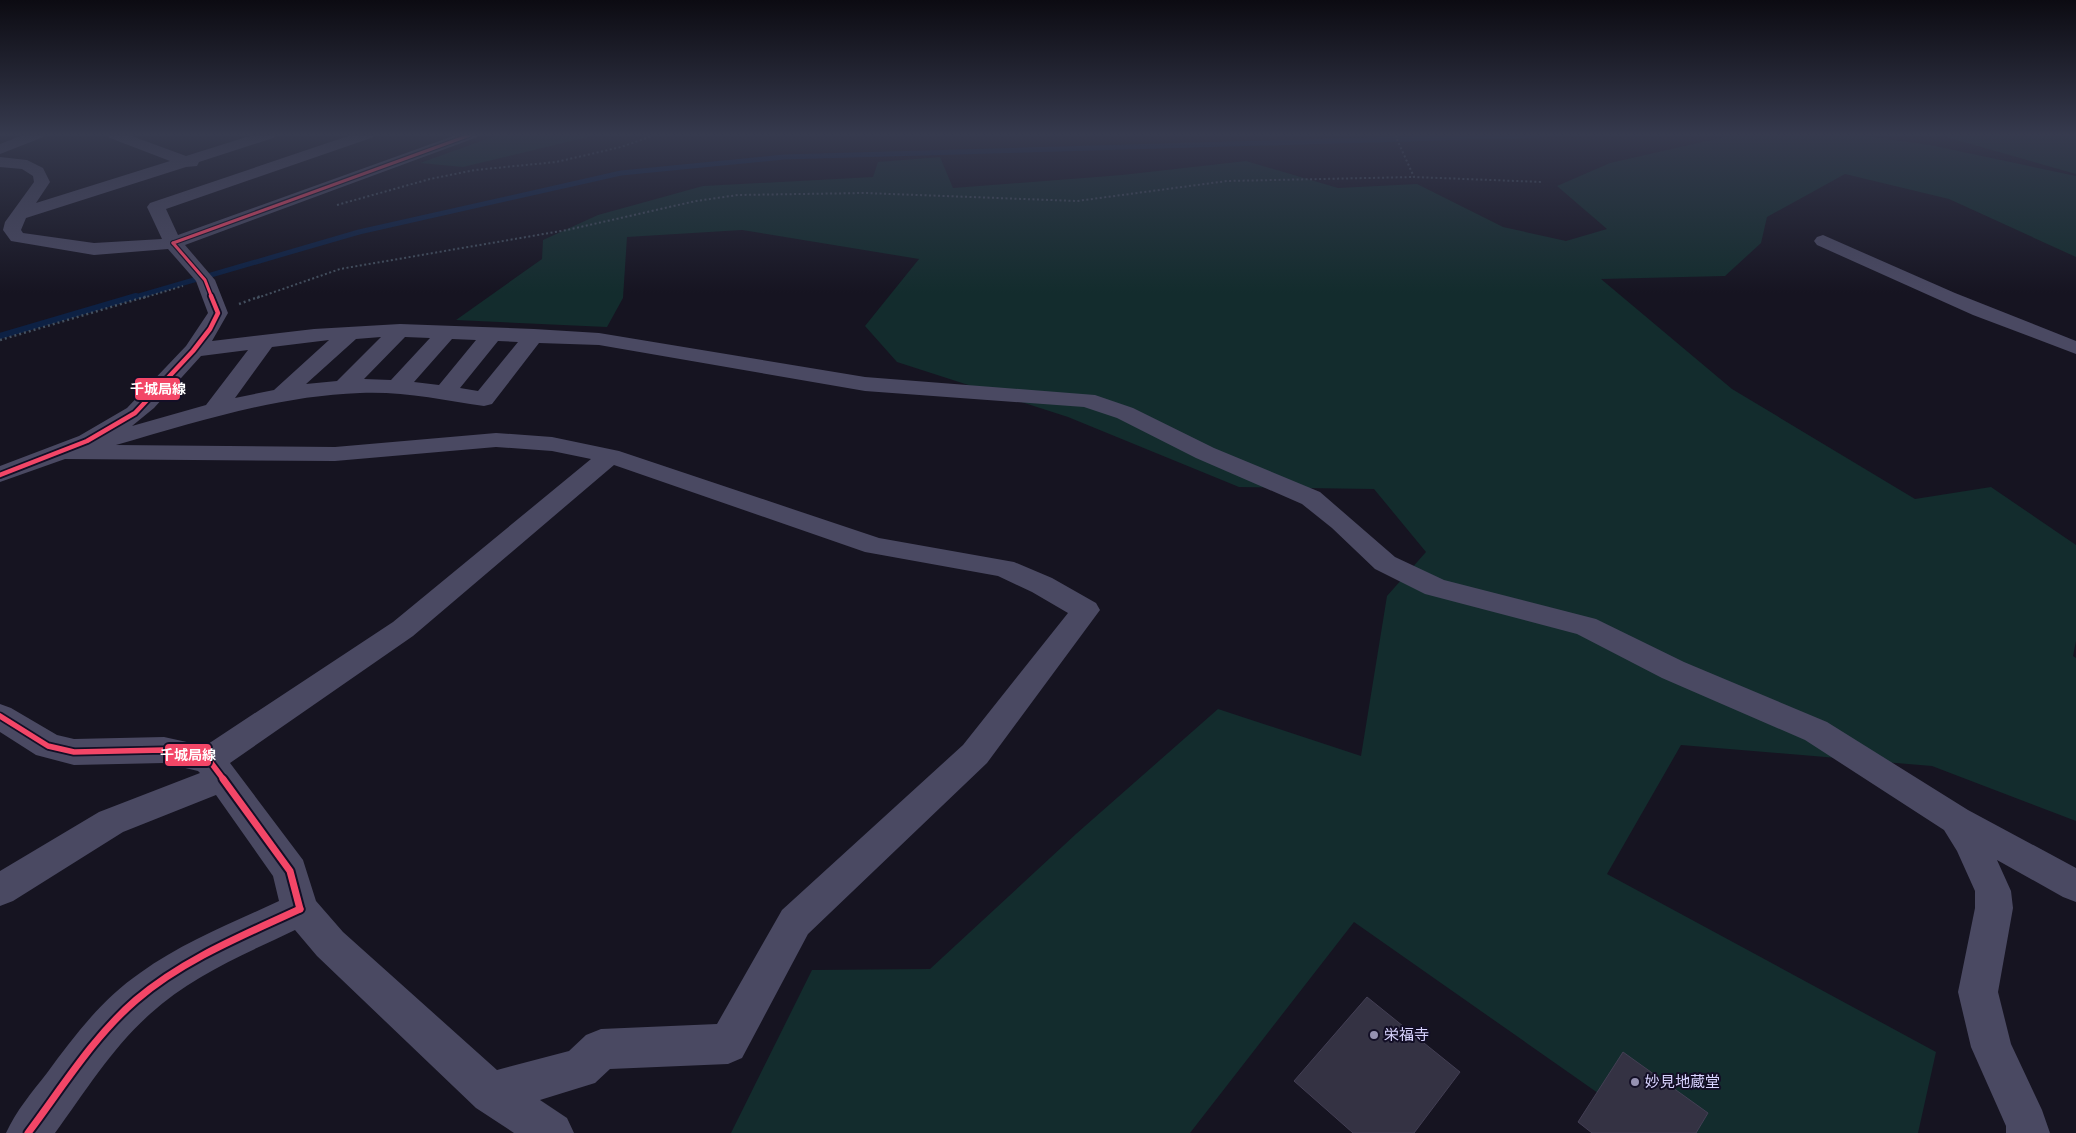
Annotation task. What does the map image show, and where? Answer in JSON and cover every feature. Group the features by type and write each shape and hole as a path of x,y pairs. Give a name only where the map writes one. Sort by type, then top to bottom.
{"street":[{"path":"38,188 14,222 12,230 17,236 45,244 117,249 172,242 323,188"},
{"path":"20,214 102,188"},
{"path":"0,476 63,452 114,428 136,412 194,350 214,323 218,313 205,280 172,242 156,207 213,188"},
{"path":"1822,241 1923,288 2002,321 2076,348"},
{"path":"194,350 314,335 400,330 600,338 865,384 1087,400 1124,413 1205,453 1311,498 1341,522 1385,563 1434,587 1586,626 1673,670 1816,731 1956,820 2076,886"},
{"path":"343,388 400,330"},
{"path":"282,394 350,332"},
{"path":"397,387 447,332"},
{"path":"444,393 492,333"},
{"path":"282,394 314,335"},
{"path":"63,452 282,394 343,388 397,387 484,399 534,335"},
{"path":"213,412 264,341"},
{"path":"63,452 335,454 496,440 552,444 610,456 875,546 1004,568 1042,585 1086,610 975,754 795,922 728,1044 601,1049 580,1068 491,1093"},
{"path":"0,890 111,822 216,769 403,629 610,456"},
{"path":"0,716 48,746 74,752 164,750 216,769 290,871 300,909 330,944 491,1093 552,1133"},
{"path":"1956,820 1971,843 1993,891 1994,908 1978,992 1991,1047 2027,1125 2028,1133"},
{"path":"28,1133 108,1027 136,999 176,971 300,909"}],"path":[{"path":"336,205 400,188"},
{"path":"218,313 259,296 340,269 567,230 696,201 738,195 865,193 1077,201 1175,188"},
{"path":"0,340 205,280"}],"green space":[{"path":"696,188 1425,188 1503,227 1566,241 1607,229 1559,188 1820,188 1767,217 1761,243 1725,276 1601,279 1732,389 1915,499 1991,487 2076,545 2076,641 2073,656 2076,658 2076,821 1932,766 1681,745 1607,874 1936,1052 1918,1133 1655,1133 1354,922 1190,1133 731,1133 812,970 930,969 1076,834 1218,709 1361,756 1387,596 1426,552 1374,489 1239,487 1068,417 897,362 865,326 919,259 742,230 627,237 623,298 607,327 456,320 542,259 543,240 598,215"},
{"path":"1903,188 2076,188 2076,257 1949,199"}],"building":[{"name":"栄福寺","path":"1367,997 1460,1072 1414,1133 1353,1133 1294,1081"},
{"name":"妙見地蔵堂","path":"1623,1052 1708,1113 1696,1133 1592,1133 1578,1122"}],"waterway":[{"path":"132,298 359,232 555,188"},
{"path":"0,336 136,296"}],"transit line":[{"name":"千城局線","path":"173,243 325,188"},
{"name":"千城局線","path":"0,475 87,441 135,413 193,351 210,329 218,313 205,280 173,243"},
{"name":"千城局線","path":"0,716 48,746 74,752 164,750 209,760 290,871 300,909"},
{"name":"千城局線","path":"28,1133 92,1046 120,1014 136,1000 155,985 194,960 300,909"}],"place":[{"name":"栄福寺","path":"1374,1035"},
{"name":"妙見地蔵堂","path":"1635,1082"}]}
